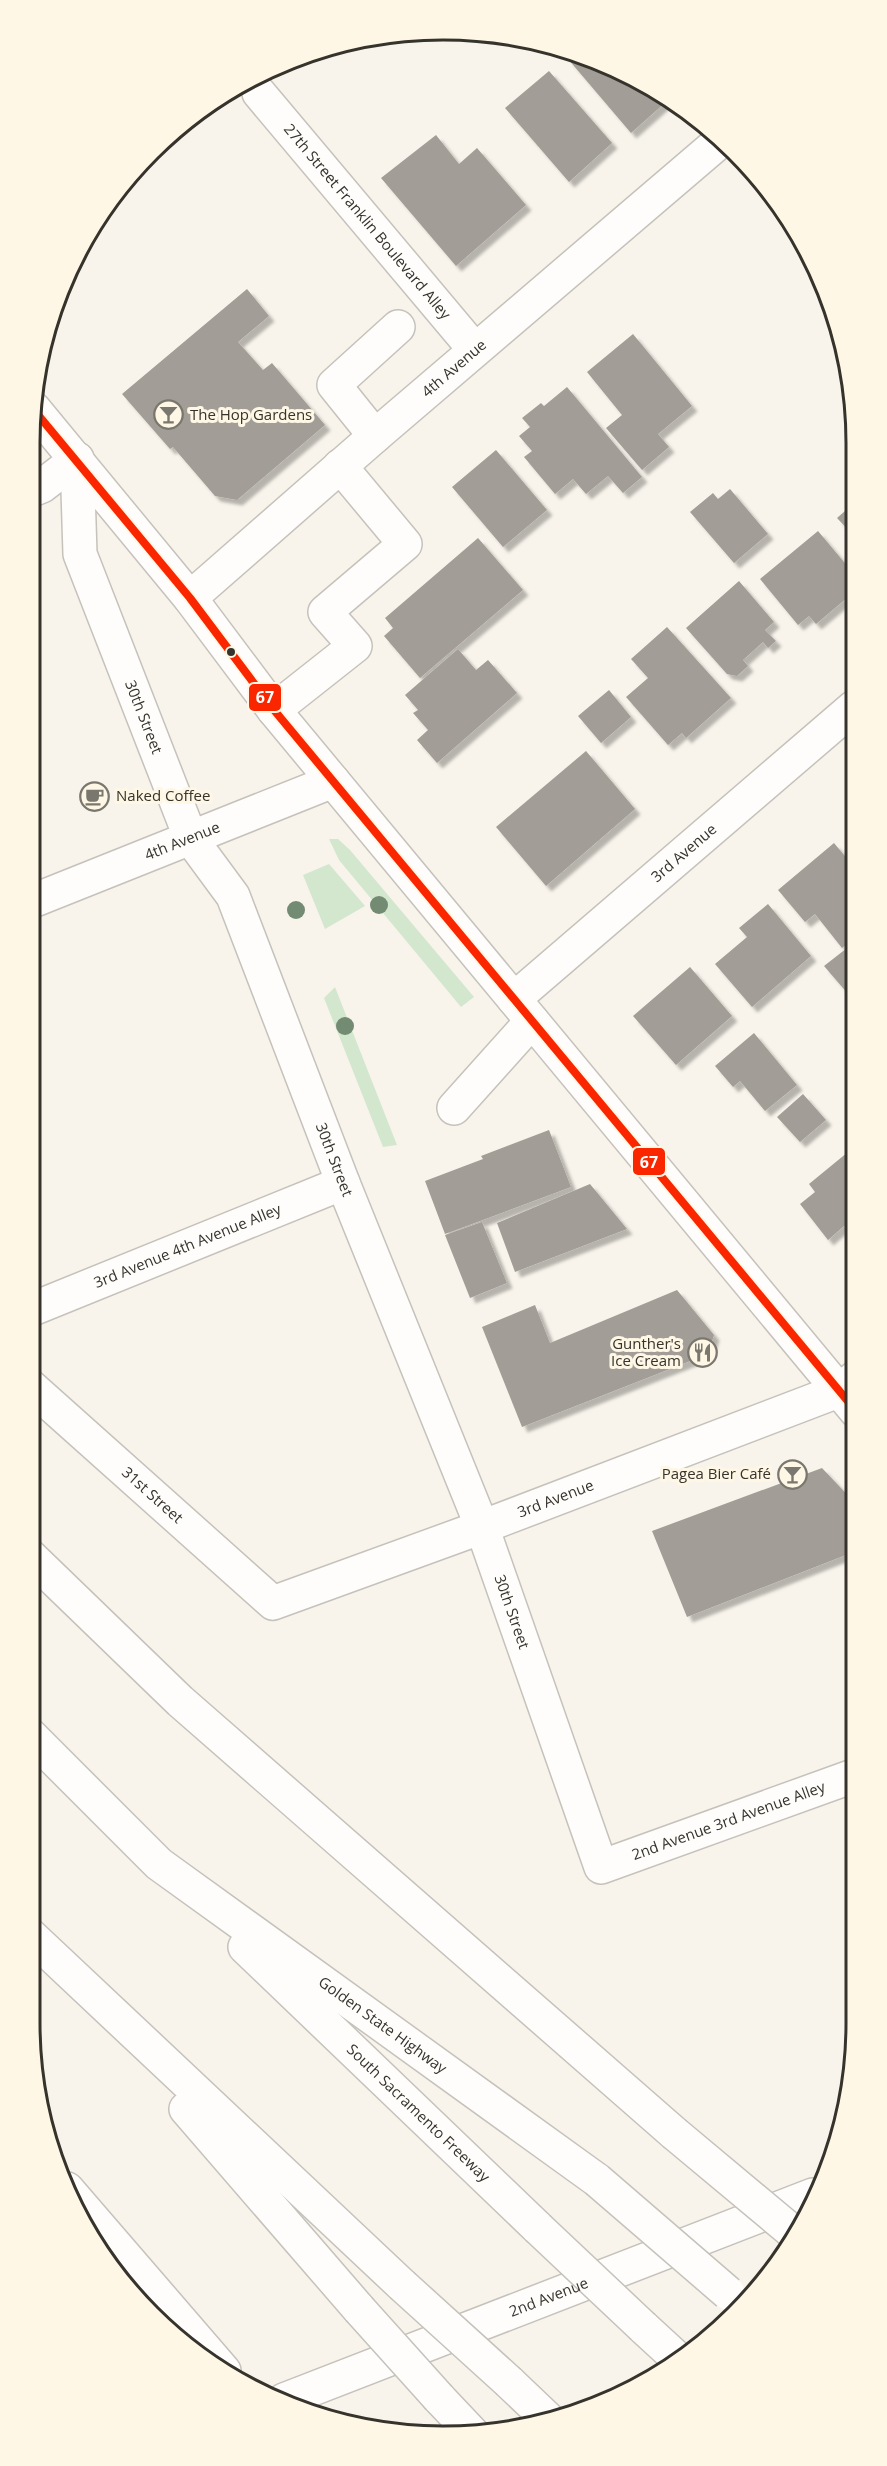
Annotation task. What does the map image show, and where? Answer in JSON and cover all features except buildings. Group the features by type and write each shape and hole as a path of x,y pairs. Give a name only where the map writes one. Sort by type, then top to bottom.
{"main road":[{"name":"27th Street Franklin Boulevard Alley","path":"259,93 475,350"},
{"name":"4th Avenue","path":"190,598 340,466 714,146"},
{"path":"375,436 334,385 398,327"},
{"path":"41,417 190,598 274,710 333,782 523,1010 846,1388"},
{"path":"40,487 77,459"},
{"name":"30th Street","path":"77,459 80,554 191,839 233,896 343,1183 482,1527 601,1867"},
{"path":"274,710 355,646 326,612 405,544 340,466"},
{"name":"3rd Avenue","path":"454,1108 523,1010 846,714"},
{"name":"4th Avenue","path":"40,898 333,782"},
{"name":"3rd Avenue 4th Avenue Alley","path":"40,1306 343,1183"},
{"name":"3rd Avenue","path":"273,1604 846,1394"},
{"name":"31st Street","path":"40,1395 273,1604"},
{"path":"40,1566 180,1701 674,2133 790,2229"},
{"name":"Golden State Highway","path":"40,1745 159,1864 597,2180 736,2299"},
{"name":"2nd Avenue 3rd Avenue Alley","path":"601,1867 846,1779"},
{"name":"South Sacramento Freeway","path":"159,1864 672,2354"},
{"path":"40,1945 78,1983 542,2413"},
{"path":"78,1983 359,2309 465,2425"},
{"name":"2nd Avenue","path":"293,2396 807,2197"},
{"path":"89,2215 200,2343"}],"green space":[{"path":"329,839 338,839 350,850 474,997 461,1007 339,860"},
{"path":"329,864 365,906 325,929 303,875"},
{"path":"335,987 397,1145 383,1147 324,998"}],"transit line":[{"name":"67","path":"41,418 190,598 274,710 846,1399"}],"place":[{"name":"The Hop Gardens","path":"169,415"},
{"name":"Naked Coffee","path":"95,796"},
{"name":"Gunther's Ice Cream","path":"702,1353"},
{"name":"Pagea Bier Café","path":"792,1474"}]}
